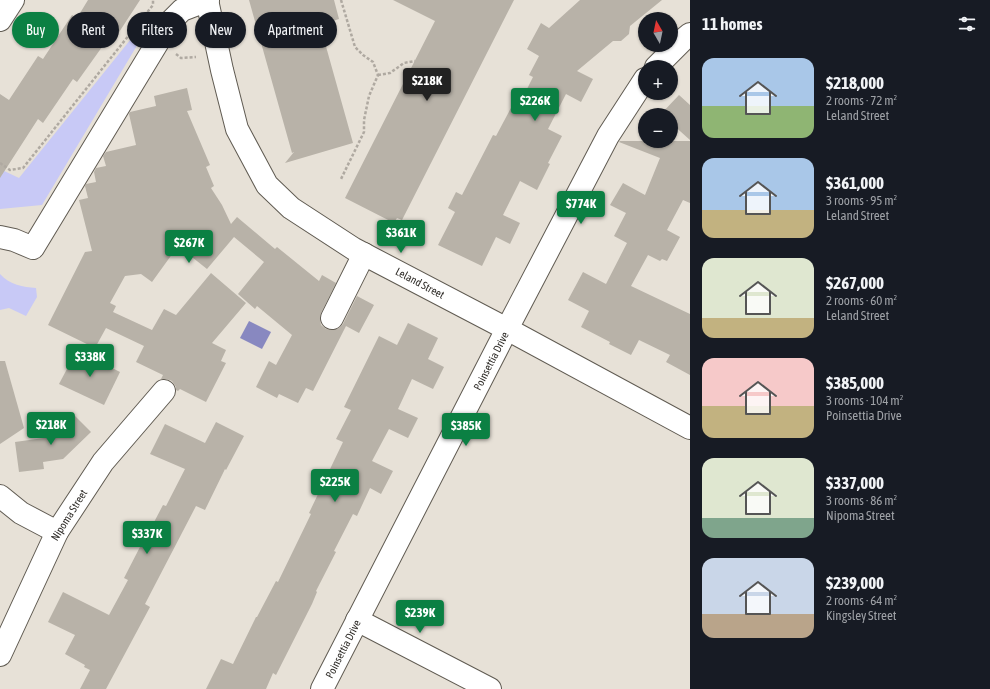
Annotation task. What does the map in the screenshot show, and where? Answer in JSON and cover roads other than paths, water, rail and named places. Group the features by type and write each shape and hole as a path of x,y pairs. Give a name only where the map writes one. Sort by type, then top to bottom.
{"street":[{"path":"0,20 13,0"},
{"path":"0,237 14,240 33,248 170,22 182,10 208,0"},
{"name":"Leland Street","path":"208,0 222,70 237,129 267,185 291,208 364,254 690,428"},
{"path":"663,60 690,34"},
{"name":"Poinsettia Drive","path":"322,689 608,136 638,90"},
{"path":"332,318 364,254"},
{"name":"Nipoma Street","path":"0,655 57,532 103,462 164,391"},
{"path":"0,496 21,513 57,532"},
{"path":"357,620 490,689"}]}
